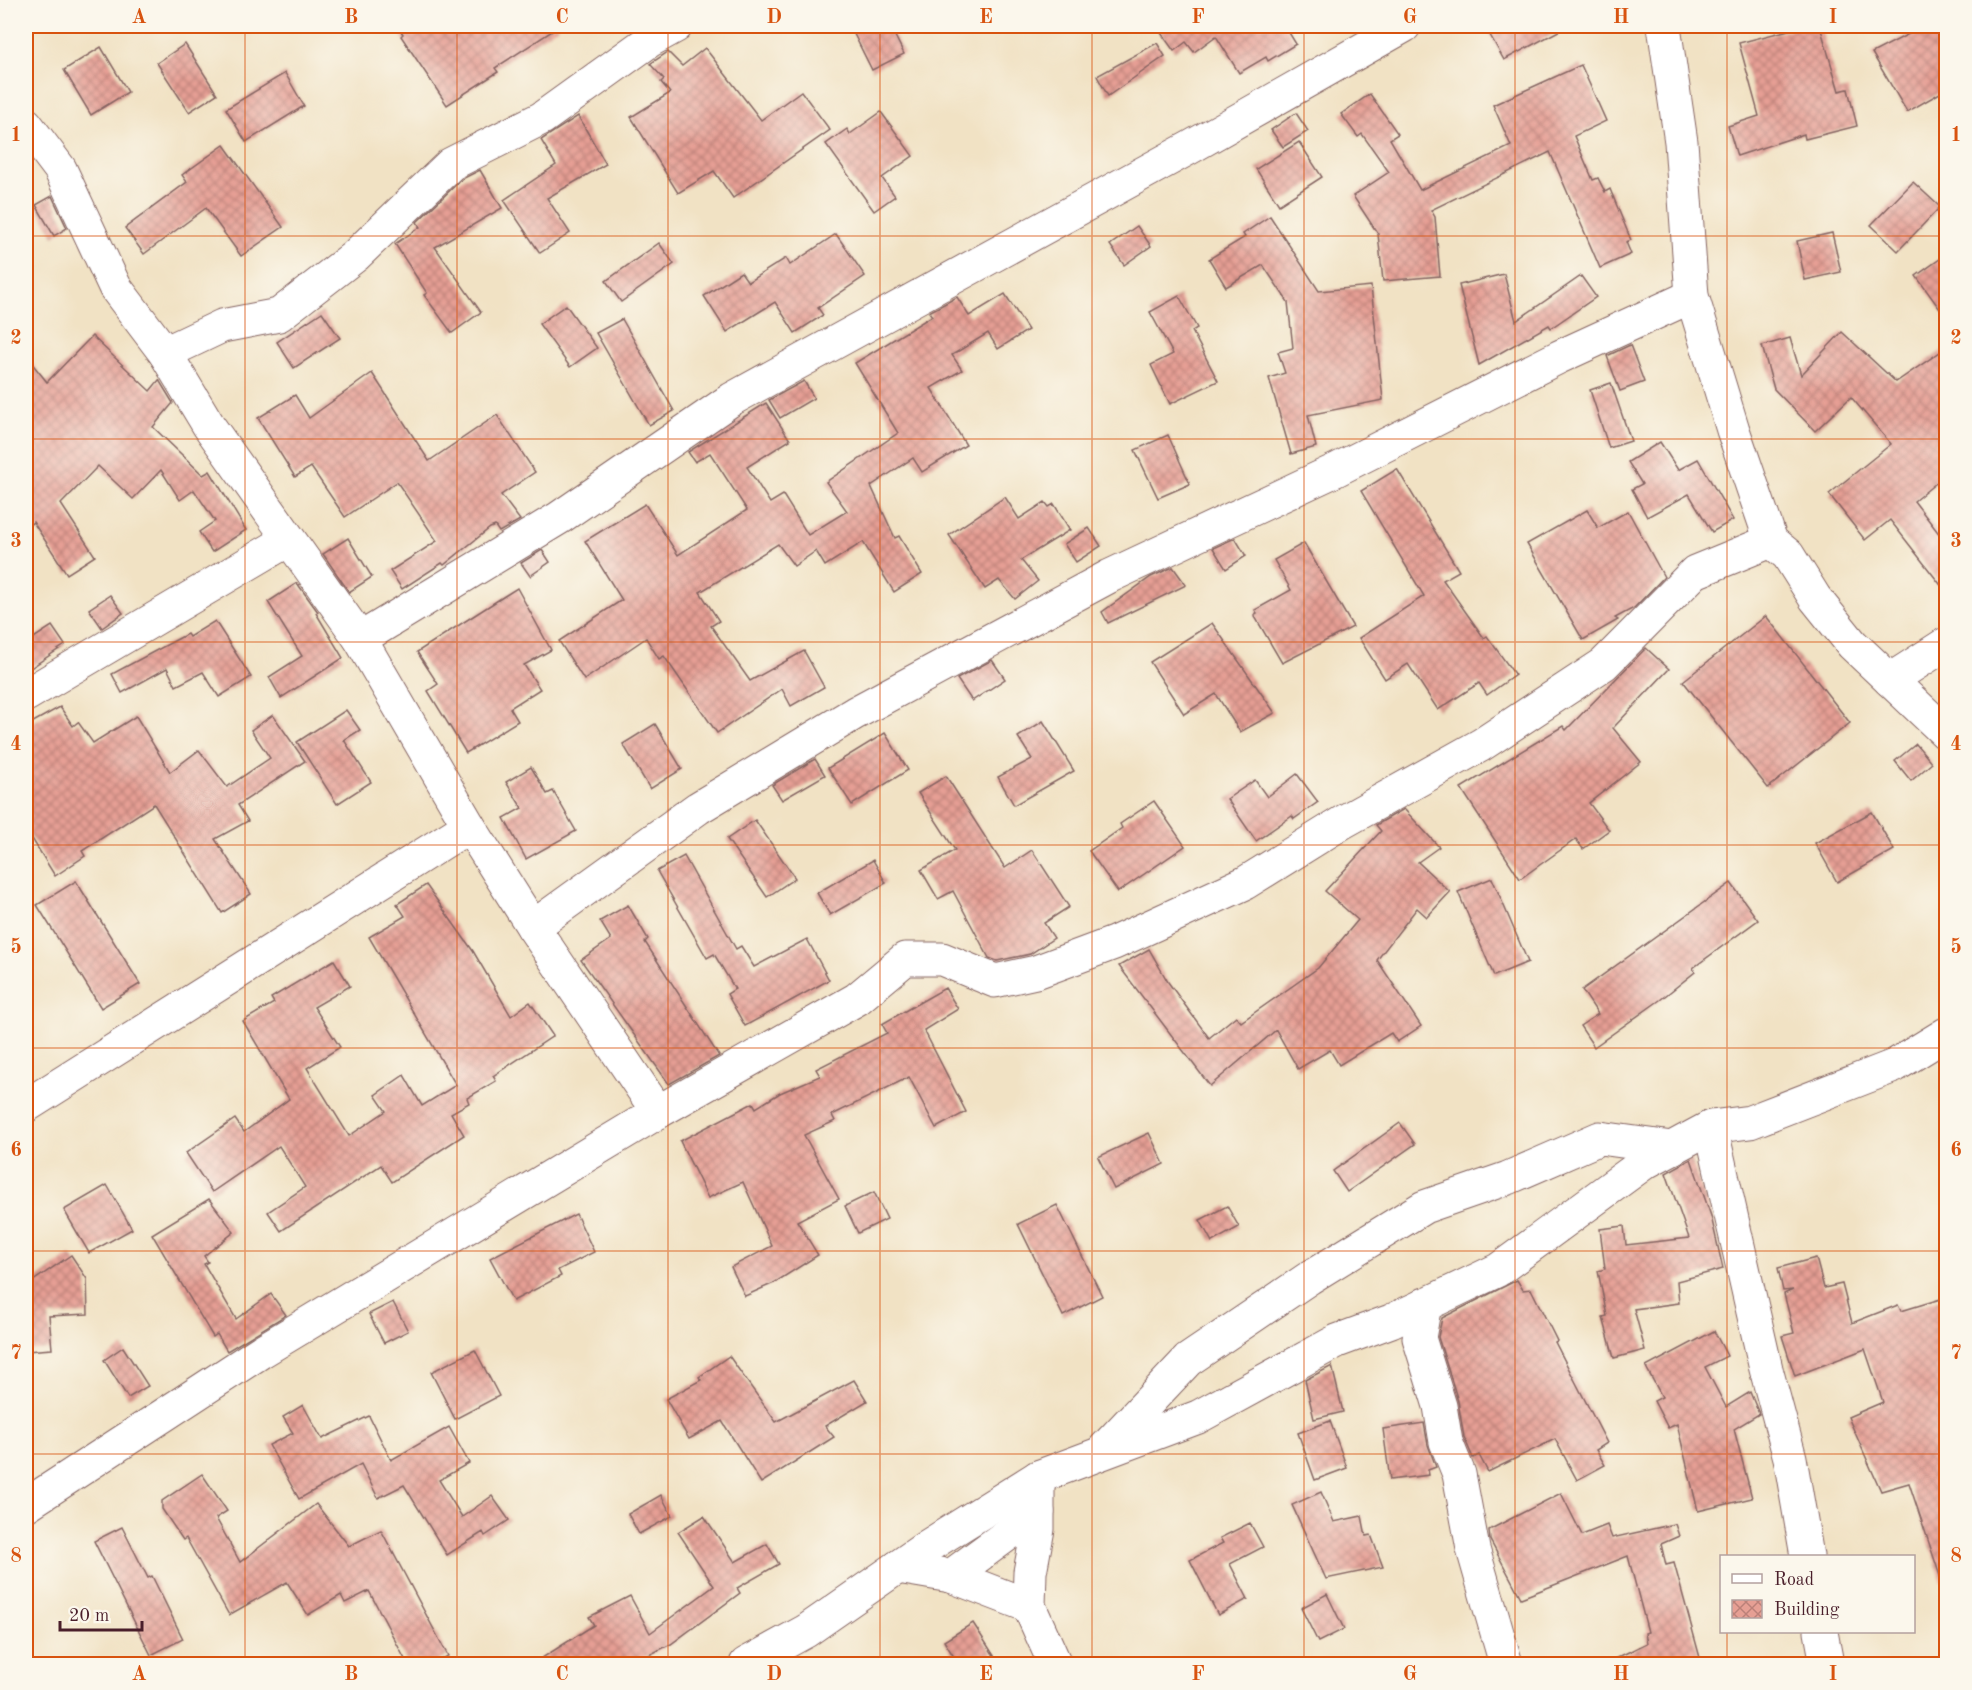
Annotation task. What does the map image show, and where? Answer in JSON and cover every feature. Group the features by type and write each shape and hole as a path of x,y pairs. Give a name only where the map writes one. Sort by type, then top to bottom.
{"street":[{"path":"165,353 222,326 279,315 355,256 451,164 542,118 649,41 676,26"},
{"path":"360,639 559,518 732,399 1191,147 1404,26"},
{"path":"1664,26 1681,142 1692,296 1732,430 1771,541 1788,555 1815,598 1852,644 1947,733"},
{"path":"26,124 60,169 115,287 165,353 209,426 360,639 469,826 533,927 658,1112"},
{"path":"533,927 698,808 865,707 1110,576 1336,470 1558,357 1692,296"},
{"path":"26,695 288,540"},
{"path":"26,1505 262,1351 658,1112 857,999 905,959 942,959 995,981 1036,972 1114,943 1245,883 1343,822 1481,745 1604,664 1695,572 1771,541"},
{"path":"1890,680 1947,644"},
{"path":"26,1106 469,826"},
{"path":"746,1665 806,1631 898,1567 1038,1477 1198,1417 1337,1341 1391,1322 1498,1270 1644,1164 1711,1127 1750,1122 1894,1066 1947,1034"},
{"path":"1711,1127 1766,1369 1790,1458 1807,1555"},
{"path":"1100,1454 1188,1360 1309,1278 1424,1207 1509,1178 1600,1138 1672,1148"},
{"path":"1425,1304 1419,1338 1440,1406 1446,1442 1459,1474 1473,1549 1506,1665"},
{"path":"1391,1322 1419,1338"},
{"path":"1038,1477 1038,1529 1030,1572 1029,1606 1055,1665"},
{"path":"951,1576 1038,1512"},
{"path":"898,1567 951,1576 1029,1606"},
{"path":"1821,1633 1827,1665"}],"building":[{"path":"397,26 560,26 495,68 498,72 447,105 401,36 403,34"},
{"path":"850,26 890,26 904,54 872,70"},
{"path":"1156,26 1285,26 1296,44 1268,61 1266,57 1239,73 1216,36 1194,52 1186,42 1174,51"},
{"path":"1485,26 1568,26 1504,60"},
{"path":"1804,26 1820,26 1839,91 1848,89 1857,126 1805,139 1804,134 1737,156 1728,126 1759,116 1739,43"},
{"path":"1924,26 1947,26 1947,89 1907,112 1872,53"},
{"path":"1157,43 1165,56 1108,96 1097,76"},
{"path":"185,44 217,94 189,112 157,63"},
{"path":"101,47 128,92 91,115 64,70"},
{"path":"705,48 761,120 801,91 830,130 733,198 714,171 678,193 631,117 670,93 661,82 664,79 650,64 668,52 682,66"},
{"path":"1581,65 1606,121 1574,136 1593,180 1598,178 1605,192 1610,189 1631,240 1626,242 1631,254 1600,268 1550,152 1431,210 1435,217 1440,276 1383,281 1378,234 1353,196 1389,172 1362,134 1358,137 1341,114 1370,94 1398,134 1390,139 1420,190 1511,146 1493,105"},
{"path":"285,73 304,106 246,142 226,109"},
{"path":"881,112 913,156 882,178 895,196 874,211 826,144 847,129 850,134"},
{"path":"1296,113 1308,131 1283,147 1271,130"},
{"path":"578,116 606,164 547,198 570,233 540,253 504,200 556,165 541,140"},
{"path":"1299,142 1322,177 1279,205 1256,169"},
{"path":"224,145 283,227 241,256 206,208 144,254 125,228 187,182 182,175"},
{"path":"480,170 502,208 435,247 481,312 452,333 424,295 427,293 395,244 420,227 417,222 462,179"},
{"path":"1913,182 1940,207 1898,251 1871,225"},
{"path":"52,196 67,228 54,236 36,205"},
{"path":"1270,216 1319,291 1371,286 1383,400 1308,415 1316,447 1291,454 1269,378 1285,373 1278,352 1293,348 1288,302 1263,265 1226,287 1209,259 1245,237 1243,234"},
{"path":"1137,226 1151,246 1124,265 1110,245"},
{"path":"1832,233 1841,272 1805,280 1797,241"},
{"path":"836,234 865,276 818,308 823,315 795,333 775,302 727,332 704,296 741,272 748,282 786,258 790,265"},
{"path":"659,243 674,264 621,302 606,281"},
{"path":"1947,254 1947,319 1916,276"},
{"path":"1504,274 1516,321 1581,276 1596,297 1551,328 1549,325 1479,365 1459,285"},
{"path":"1005,294 1028,330 998,349 988,333 952,355 962,370 931,388 966,445 922,472 913,458 871,486 895,538 899,536 922,574 894,592 863,542 825,566 816,551 794,566 778,544 700,592 719,621 711,626 750,681 804,651 824,687 791,706 782,689 717,733 664,656 659,659 646,638 584,680 559,641 622,600 585,541 645,504 678,555 747,510 710,453 695,462 688,452 766,403 790,440 747,467 770,503 783,495 808,535 847,511 826,482 898,433 855,363 932,316 929,312 957,297 969,316"},
{"path":"1179,296 1197,328 1192,331 1218,381 1170,404 1151,365 1173,354 1150,312"},
{"path":"566,305 597,348 570,367 539,324"},
{"path":"322,312 340,338 294,368 277,342"},
{"path":"622,319 674,411 649,425 596,333"},
{"path":"1842,332 1896,382 1946,348 1947,474 1914,501 1947,544 1947,593 1890,520 1865,540 1829,494 1891,444 1851,397 1815,431 1774,389 1762,346 1790,338 1801,375"},
{"path":"92,336 150,391 159,380 173,403 153,427 203,475 210,471 246,530 212,552 199,532 215,521 194,490 180,500 161,470 133,499 98,466 61,504 95,556 67,574 33,522 26,528 26,356 47,382"},
{"path":"1630,345 1644,382 1620,391 1607,356"},
{"path":"372,373 429,461 497,415 535,472 501,495 520,520 499,532 495,526 490,528 444,565 442,563 402,589 390,571 437,541 397,482 345,517 311,467 295,477 258,418 295,395 309,418"},
{"path":"804,381 814,398 780,418 769,400"},
{"path":"1611,383 1631,441 1609,448 1590,390"},
{"path":"1168,435 1190,484 1158,498 1135,450"},
{"path":"1660,442 1678,470 1698,459 1733,520 1712,532 1689,494 1647,517 1632,489 1642,484 1628,462"},
{"path":"1397,469 1459,571 1443,580 1484,638 1487,636 1515,675 1487,695 1479,683 1438,710 1408,664 1385,679 1359,638 1424,596 1361,491"},
{"path":"1005,497 1019,519 1045,502 1049,507 1054,504 1070,530 1021,560 1038,581 1015,599 999,580 985,589 949,535"},
{"path":"1587,510 1598,528 1628,511 1664,577 1634,608 1583,640 1527,544"},
{"path":"1089,528 1101,546 1076,562 1064,544"},
{"path":"348,538 372,577 349,592 323,554"},
{"path":"1235,538 1246,556 1226,569 1213,548"},
{"path":"1304,543 1353,627 1282,663 1254,615 1257,613 1255,610 1291,590 1274,560"},
{"path":"542,550 550,562 530,576 521,563"},
{"path":"1173,567 1186,585 1108,623 1102,612 1151,577"},
{"path":"297,583 318,612 316,613 343,658 281,698 269,677 302,656 268,602"},
{"path":"517,588 551,650 524,665 540,689 510,708 518,721 466,753 428,691 438,684 417,652"},
{"path":"110,595 123,613 102,628 89,609"},
{"path":"1766,616 1850,723 1768,788 1683,681"},
{"path":"215,621 251,677 219,697 203,672 176,686 167,668 122,693 112,674 187,634 189,637"},
{"path":"1212,623 1275,713 1240,732 1216,694 1184,714 1150,662"},
{"path":"52,626 65,645 26,671 26,643"},
{"path":"1646,648 1669,669 1613,728 1641,762 1589,803 1609,830 1583,849 1576,839 1520,879 1461,788 1563,726 1566,730"},
{"path":"992,660 1005,679 972,701 957,679"},
{"path":"60,707 73,726 78,722 93,743 136,716 170,772 199,750 227,787 270,758 251,730 273,715 305,761 238,805 248,821 215,839 251,894 222,913 154,804 82,851 85,856 55,876 26,829 26,726"},
{"path":"346,710 360,730 344,740 371,782 337,804 297,742"},
{"path":"1043,721 1074,771 1014,805 998,777 1032,759 1018,737"},
{"path":"655,724 682,769 650,789 623,744"},
{"path":"885,733 908,770 852,805 828,768"},
{"path":"1916,744 1932,763 1911,781 1895,761"},
{"path":"815,759 825,775 782,800 772,785"},
{"path":"531,767 547,794 553,791 576,831 526,859 504,818 522,808 506,782"},
{"path":"1297,774 1318,802 1294,819 1292,816 1256,841 1227,799 1255,780 1267,797"},
{"path":"946,776 1005,868 1032,850 1069,907 1044,923 1054,938 1030,954 997,961 989,958 953,891 938,899 921,870 955,850 918,793"},
{"path":"1154,801 1185,846 1118,892 1089,851 1122,828 1120,824"},
{"path":"1404,809 1439,847 1418,862 1450,892 1427,917 1417,908 1377,960 1421,1026 1397,1042 1391,1033 1339,1065 1330,1050 1298,1069 1276,1030 1210,1086 1119,966 1149,949 1168,982 1209,1038 1236,1016 1241,1022 1318,968 1358,920 1325,891 1381,831 1376,825"},
{"path":"1872,812 1894,850 1837,882 1815,843"},
{"path":"755,820 795,878 767,897 727,839"},
{"path":"684,856 736,949 741,946 754,967 807,939 829,980 745,1026 727,994 735,989 714,954 707,958 657,871"},
{"path":"873,860 886,883 830,915 817,893"},
{"path":"1492,878 1528,962 1494,976 1458,892"},
{"path":"76,881 140,984 101,1008 37,905"},
{"path":"1731,883 1758,920 1693,968 1695,972 1660,1000 1594,1047 1580,1026 1598,1014 1582,990"},
{"path":"426,885 473,951 511,1016 530,1002 553,1036 493,1076 496,1081 467,1098 469,1103 451,1113 464,1135 392,1182 381,1165 281,1231 268,1212 305,1187 279,1146 212,1192 186,1153 235,1119 244,1132 289,1099 243,1021 274,1003 271,998 334,960 350,986 314,1007 340,1047 307,1068 349,1136 386,1111 375,1095 404,1075 422,1106 456,1085 369,937 405,916 397,904"},
{"path":"628,905 648,939 645,942 719,1056 669,1084 581,960 611,939 600,921"},
{"path":"945,988 958,1009 924,1030 966,1112 936,1128 909,1077 832,1115 835,1121 804,1135 839,1199 797,1221 818,1255 774,1283 745,1296 731,1267 772,1246 743,1182 708,1198 680,1141 753,1103 756,1108 780,1093 820,1076 816,1069 887,1033 882,1024"},
{"path":"1400,1123 1415,1144 1347,1192 1333,1171"},
{"path":"1149,1133 1164,1164 1114,1189 1098,1157"},
{"path":"1691,1159 1711,1216 1723,1269 1677,1281 1679,1303 1634,1309 1645,1350 1614,1358 1603,1317 1607,1316 1598,1271 1605,1269 1600,1229 1624,1226 1626,1245 1689,1238 1666,1173"},
{"path":"107,1185 132,1229 89,1253 64,1210"},
{"path":"874,1192 887,1219 858,1233 845,1206"},
{"path":"209,1199 234,1232 204,1256 208,1262 204,1264 236,1319 271,1294 286,1315 227,1351 217,1334 213,1337 152,1234"},
{"path":"1057,1205 1102,1296 1063,1316 1018,1224"},
{"path":"1227,1206 1239,1227 1212,1242 1200,1220"},
{"path":"576,1214 594,1252 558,1270 561,1276 513,1301 490,1258"},
{"path":"71,1255 87,1279 88,1314 49,1316 52,1349 26,1351 26,1286"},
{"path":"1816,1258 1824,1288 1842,1284 1852,1323 1898,1305 1901,1311 1947,1297 1947,1581 1942,1582 1909,1483 1881,1491 1848,1417 1883,1402 1865,1349 1795,1376 1782,1336 1794,1333 1784,1294 1793,1290 1783,1291 1778,1268"},
{"path":"1517,1280 1523,1290 1531,1289 1557,1341 1555,1342 1607,1443 1596,1450 1605,1465 1577,1480 1555,1439 1488,1472 1479,1455 1473,1458 1464,1437 1458,1401 1438,1337 1442,1318"},
{"path":"393,1302 408,1331 384,1343 369,1314"},
{"path":"1714,1331 1727,1356 1705,1367 1726,1407 1750,1392 1759,1414 1734,1429 1752,1498 1698,1511 1677,1424 1668,1428 1654,1401 1662,1397 1646,1367"},
{"path":"123,1347 148,1386 128,1398 104,1360"},
{"path":"475,1350 499,1396 455,1419 431,1372"},
{"path":"729,1356 776,1422 854,1380 867,1401 825,1426 834,1437 761,1483 722,1421 689,1439 666,1399 701,1380 699,1377"},
{"path":"1332,1366 1343,1412 1314,1419 1305,1380"},
{"path":"303,1405 322,1439 369,1416 391,1460 449,1427 469,1463 439,1480 462,1517 492,1496 509,1520 485,1536 483,1532 447,1555 404,1485 378,1498 361,1464 299,1499 269,1445 293,1433 283,1417"},
{"path":"1330,1421 1347,1468 1315,1480 1298,1433"},
{"path":"1424,1423 1428,1445 1436,1467 1428,1470 1429,1475 1390,1480 1383,1429"},
{"path":"202,1474 227,1511 216,1518 240,1562 316,1504 349,1546 381,1530 448,1656 431,1665 408,1665 369,1591 345,1603 341,1595 308,1615 287,1582 229,1615 186,1538 183,1540 162,1509 162,1501"},
{"path":"1321,1492 1334,1522 1362,1516 1366,1536 1371,1535 1383,1567 1326,1579 1292,1505"},
{"path":"1561,1493 1582,1535 1607,1525 1612,1538 1675,1524 1679,1536 1661,1544 1666,1565 1674,1563 1702,1665 1602,1665 1647,1643 1645,1633 1648,1632 1628,1556 1521,1598 1490,1540 1489,1530"},
{"path":"661,1495 672,1516 639,1534 628,1514"},
{"path":"704,1516 735,1562 767,1544 779,1564 737,1588 740,1593 671,1644 629,1665 531,1665 594,1625 589,1617 630,1596 650,1633 714,1586 678,1532"},
{"path":"1250,1523 1263,1547 1230,1564 1248,1599 1218,1615 1190,1560 1223,1543 1220,1538"},
{"path":"122,1527 148,1578 152,1576 183,1639 151,1655 94,1541"},
{"path":"1327,1594 1344,1629 1318,1642 1301,1608"},
{"path":"973,1623 1000,1665 959,1665 944,1641"}]}
